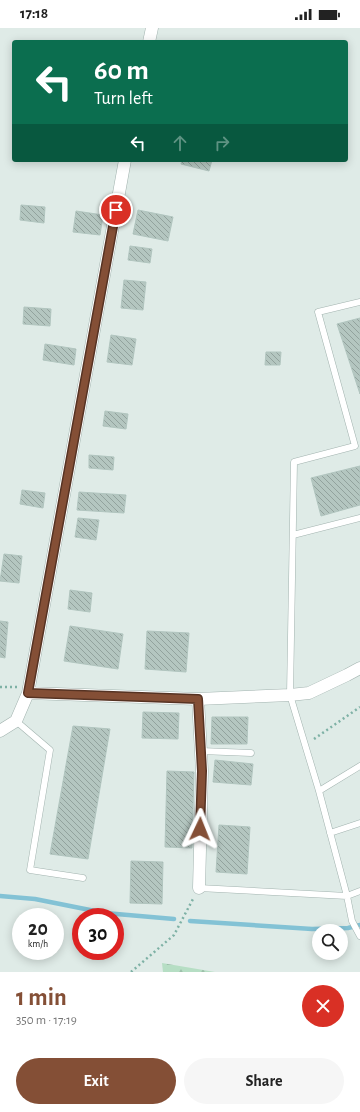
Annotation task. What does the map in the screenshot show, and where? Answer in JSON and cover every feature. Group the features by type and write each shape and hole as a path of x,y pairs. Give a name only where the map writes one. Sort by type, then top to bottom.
{"street":[{"path":"149,40 152,28"},
{"path":"0,731 16,721 28,693 125,162"},
{"path":"28,693 198,699 290,695 308,693 347,676 360,668"},
{"path":"198,699 202,771 199,888"}],"lane":[{"path":"359,934 352,921 347,896 319,791 290,695 294,462 355,446 318,312 360,302"},
{"path":"293,535 360,518"},
{"path":"16,721 50,750 30,870 83,878"},
{"path":"201,751 251,753"},
{"path":"319,791 360,766"},
{"path":"330,833 360,823"},
{"path":"199,888 347,896 360,891"}],"path":[{"path":"305,745 360,707"},
{"path":"131,972 174,935 199,888"}],"green space":[{"path":"162,963 215,972 163,972"}],"building":[{"path":"182,162 211,162 209,171 181,164"},
{"path":"21,205 45,207 44,223 20,220"},
{"path":"138,210 173,217 168,241 133,234"},
{"path":"76,211 103,215 100,235 73,232"},
{"path":"130,246 152,249 150,263 128,260"},
{"path":"124,280 146,282 143,310 121,308"},
{"path":"24,307 51,309 50,326 23,324"},
{"path":"360,318 360,394 337,324"},
{"path":"111,335 136,339 132,365 107,362"},
{"path":"45,344 76,349 74,365 43,360"},
{"path":"266,352 281,352 280,365 265,365"},
{"path":"105,411 128,414 126,429 103,426"},
{"path":"89,455 114,457 113,470 89,468"},
{"path":"360,466 360,505 321,516 311,478"},
{"path":"22,490 45,493 43,508 20,504"},
{"path":"79,492 126,495 124,513 77,510"},
{"path":"78,518 99,520 96,540 75,537"},
{"path":"4,554 22,556 19,583 0,581"},
{"path":"70,590 92,593 90,612 68,609"},
{"path":"0,621 8,622 5,658 0,657"},
{"path":"70,626 123,634 118,669 64,661"},
{"path":"147,631 189,633 186,672 145,669"},
{"path":"143,712 179,713 178,739 142,738"},
{"path":"212,717 248,717 247,744 211,744"},
{"path":"73,726 110,729 88,859 50,854"},
{"path":"215,760 253,764 251,785 213,782"},
{"path":"167,771 194,772 192,848 165,847"},
{"path":"219,825 250,827 247,874 216,872"},
{"path":"131,861 163,862 162,904 130,903"}],"waterway":[{"path":"0,896 35,899 105,913 174,919"},
{"path":"190,921 312,929 348,928 360,925"}],"route":[{"path":"116,210 29,680 28,693 198,699 202,771 200,829"}]}
